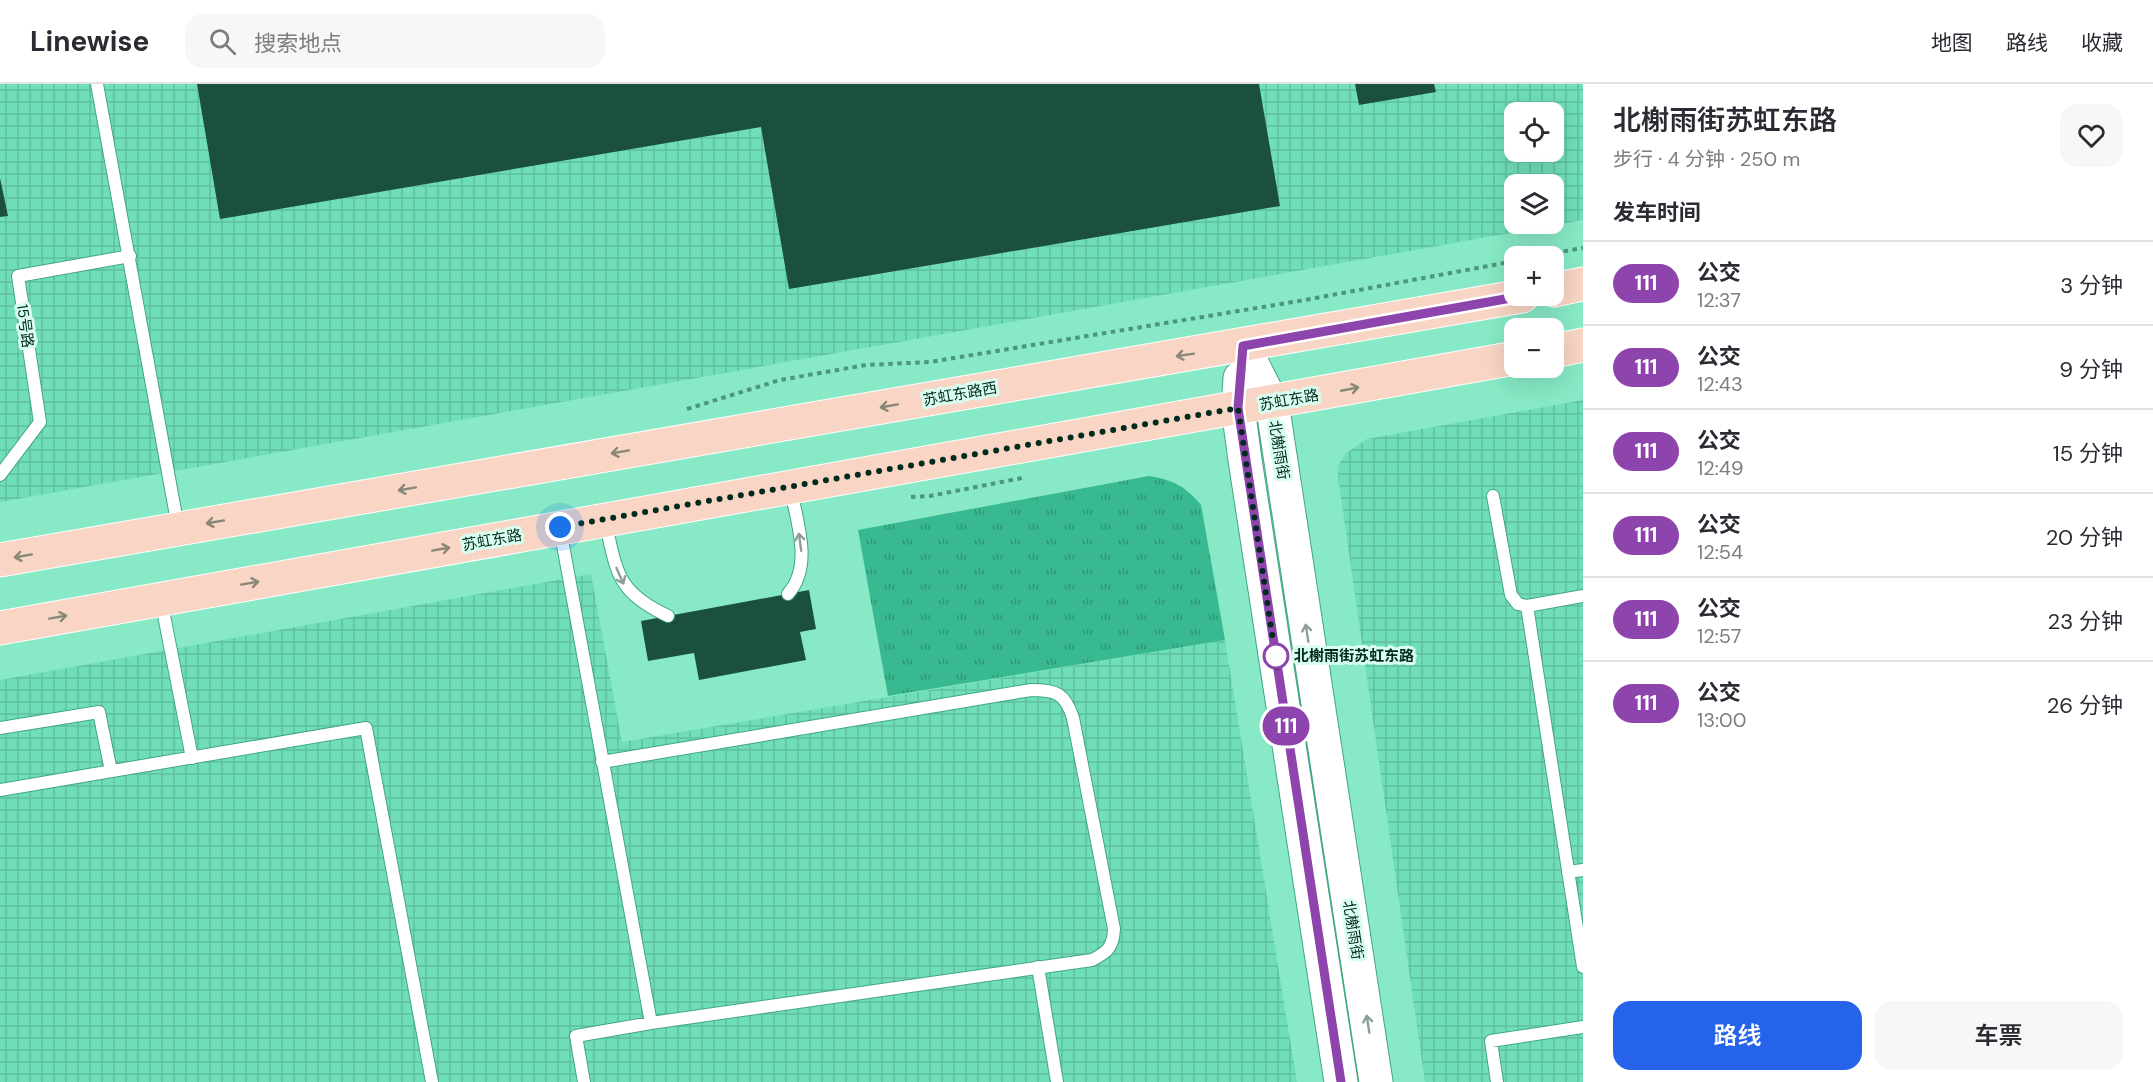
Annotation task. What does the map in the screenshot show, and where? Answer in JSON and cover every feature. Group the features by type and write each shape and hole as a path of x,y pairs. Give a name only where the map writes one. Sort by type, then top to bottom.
{"main road":[{"path":"1564,288 1583,284"},
{"path":"1341,1082 1238,408 1243,346 1504,299"},
{"path":"1564,349 1583,345"},
{"name":"苏虹东路西","path":"178,528 1243,346"},
{"name":"北榭雨街","path":"1243,346 1272,403 1376,1082"},
{"name":"苏虹东路","path":"0,628 1504,360"},
{"path":"0,560 178,528"}],"lane":[{"path":"97,84 178,528"},
{"name":"15号路","path":"0,475 40,422 18,276 130,256"},
{"path":"788,594 797,584 802,566 802,549 791,486"},
{"path":"1493,496 1511,595 1518,604 1527,606 1583,596"},
{"path":"605,519 618,574 628,591 645,606 668,616"},
{"path":"560,527 651,1023"},
{"path":"161,599 192,758"},
{"path":"1527,606 1583,967"},
{"path":"584,1082 576,1036 651,1023 1092,960 1106,953 1113,944 1114,929 1073,718 1068,702 1053,690 1031,690 602,762"},
{"path":"0,728 99,712 111,771"},
{"path":"0,790 366,728 432,1082"},
{"path":"1568,873 1583,870"},
{"path":"1038,967 1057,1082"},
{"path":"1497,1082 1491,1041 1583,1027"}],"path":[{"path":"1564,251 1583,248"},
{"path":"683,411 780,380 866,365 930,362 1305,300 1504,263"}],"shaded area":[{"path":"0,84 1583,84 1583,220 1564,223 1564,174 1504,174 1504,234 0,502"},
{"path":"1583,400 1583,1082 1425,1082 1338,477 1339,464 1346,453 1367,439"},
{"path":"591,574 622,742 1225,640 1297,1082 0,1082 0,680"}],"green space":[{"path":"1149,476 1178,485 1190,493 1201,505 1225,640 888,696 858,530"}],"building":[{"path":"197,84 1259,84 1280,206 789,289 761,127 220,219"},
{"path":"1355,84 1434,84 1436,92 1359,105"},
{"path":"0,178 8,216 0,217"},
{"path":"809,590 816,629 800,632 806,660 699,680 694,653 648,661 641,621"}],"bus line":[{"name":"111","path":"1341,1082 1238,408 1243,346 1504,299"}],"place":[{"name":"北榭雨街苏虹东路","path":"1276,656"}],"route":[{"path":"560,527 1238,408 1277,667 1276,656"}]}
